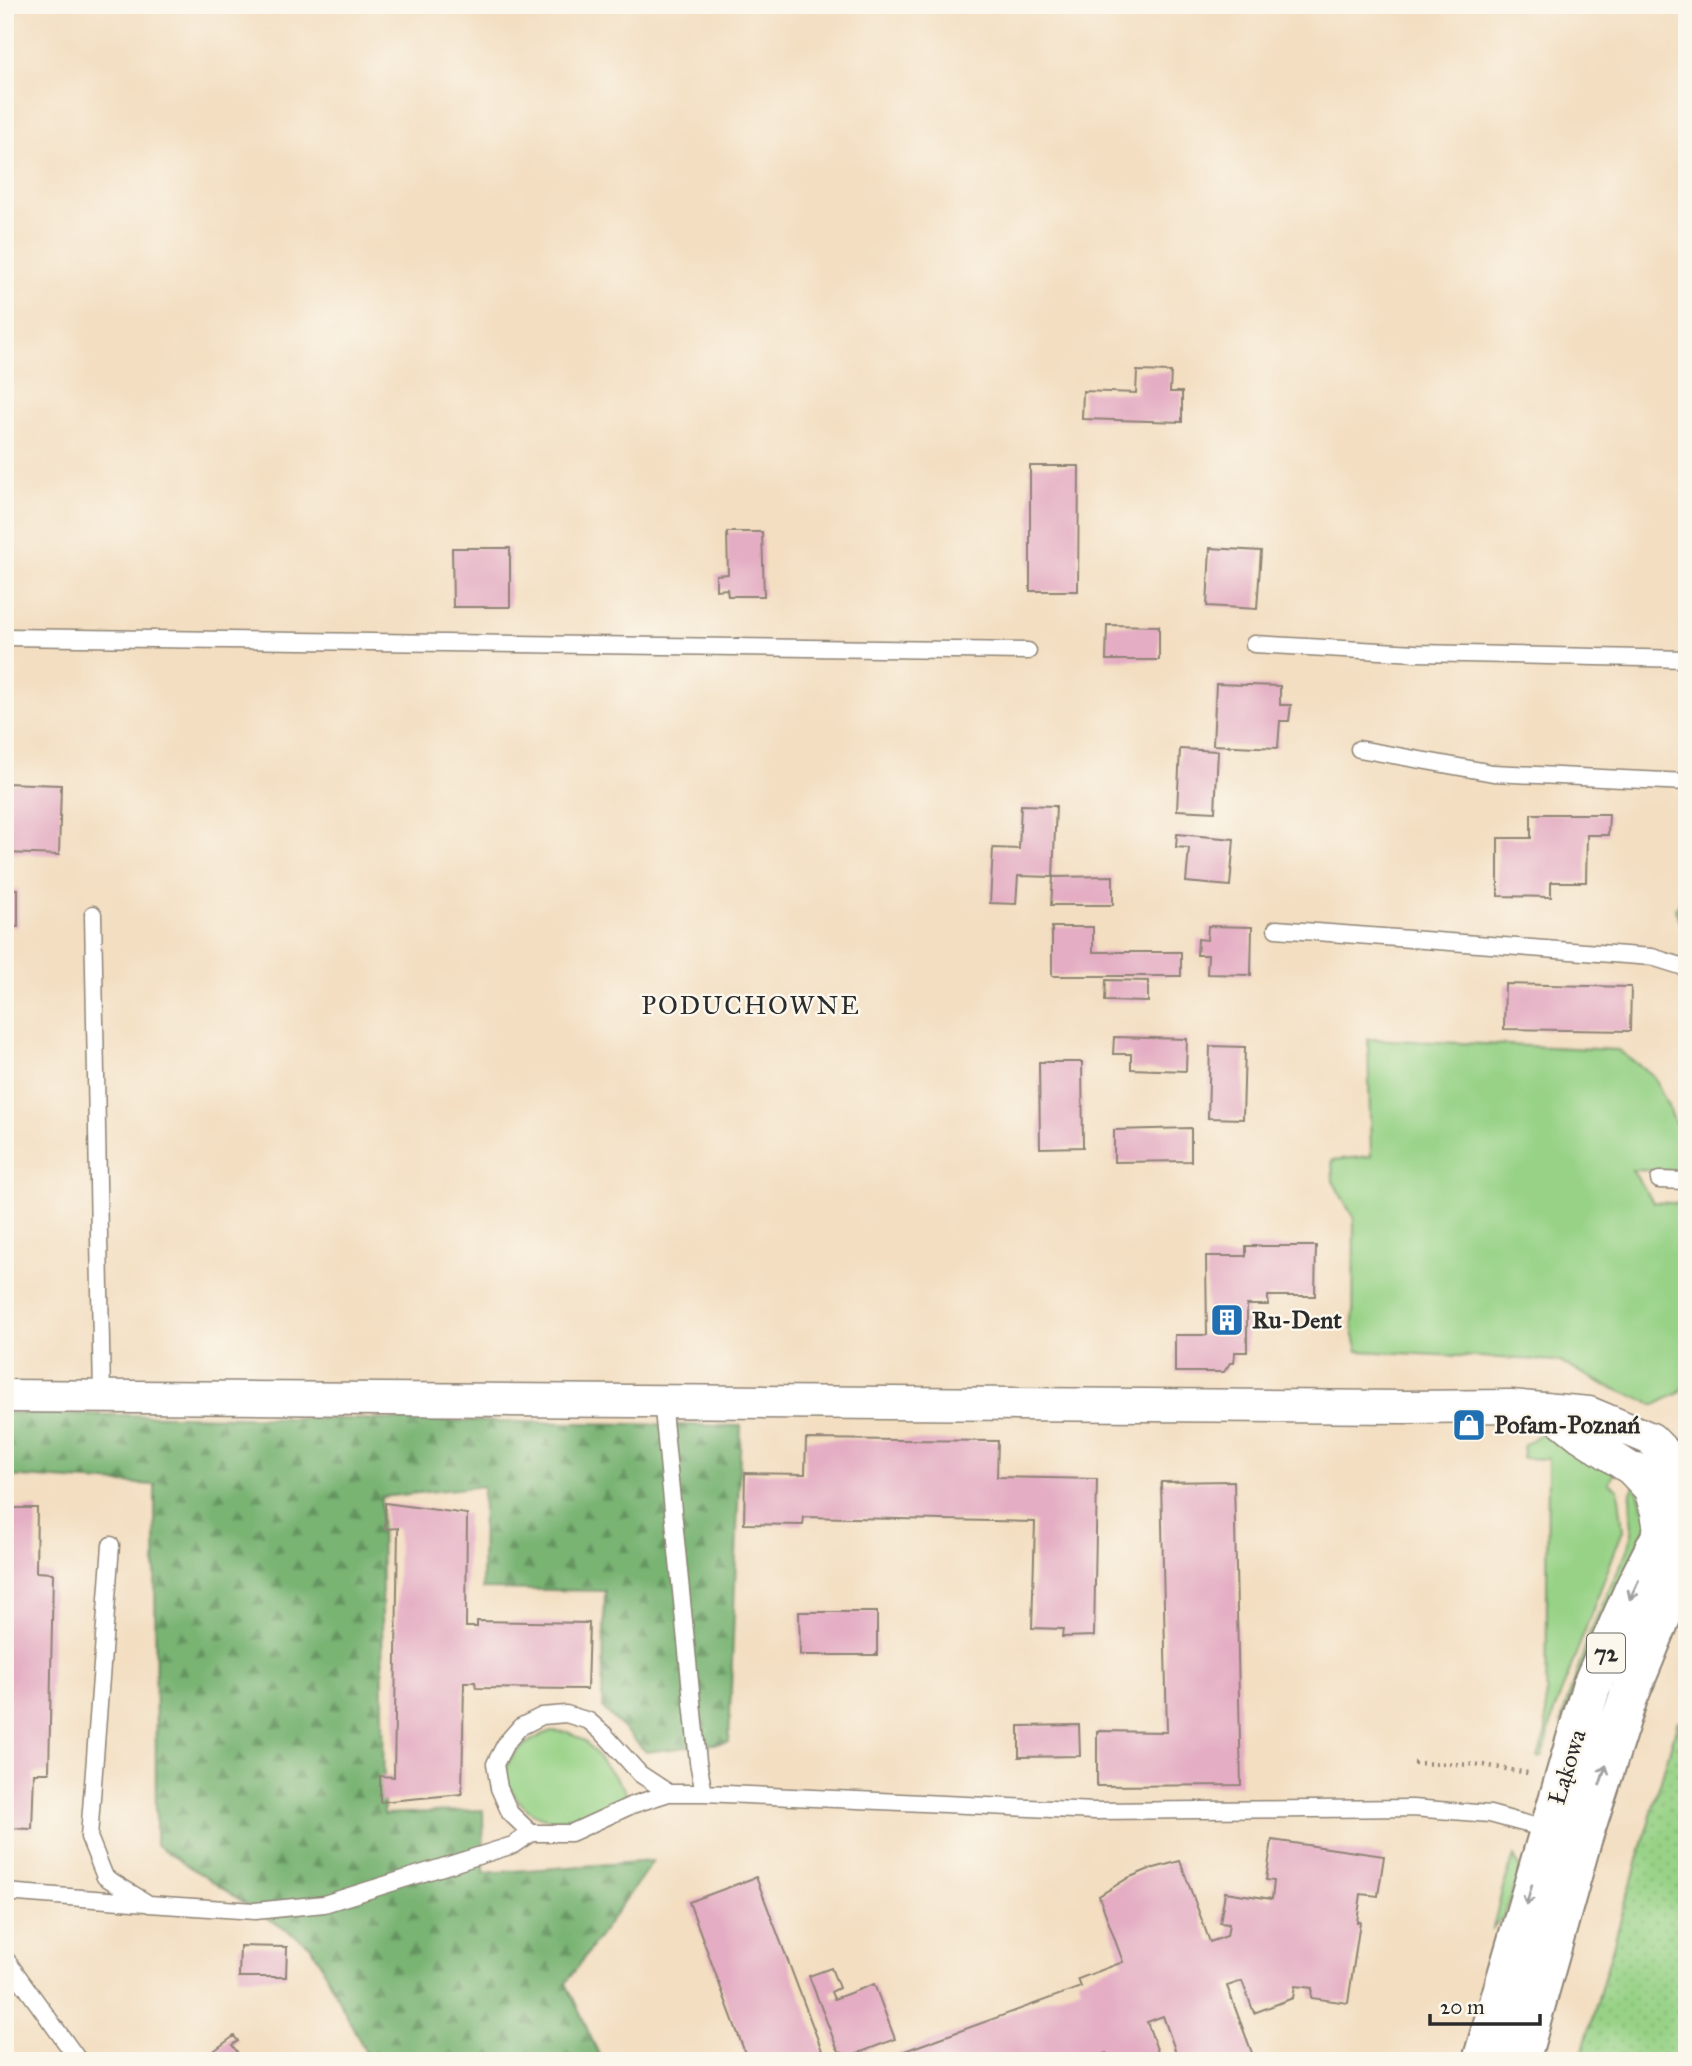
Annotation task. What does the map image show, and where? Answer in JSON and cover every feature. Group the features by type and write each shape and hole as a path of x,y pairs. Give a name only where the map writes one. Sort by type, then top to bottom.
{"main road":[{"name":"Łąkowa","path":"1520,2061 1591,1687 1635,1587 1674,1548 1687,1485"},
{"name":"Łąkowa","path":"1482,2061 1565,1835"}],"street":[{"path":"5,1396 1511,1406 1589,1413 1651,1439 1679,1441 1687,1438"},
{"path":"1547,1409 1581,1436 1631,1469 1650,1489 1657,1512 1674,1548"},
{"path":"1651,1439 1687,1478"},
{"path":"1631,1469 1687,1478"}],"lane":[{"path":"5,638 1028,651"},
{"path":"1254,644 1416,653 1687,659"},
{"path":"1359,749 1493,774 1687,782"},
{"path":"93,914 102,1397"},
{"path":"1276,929 1652,957 1687,968"},
{"path":"1659,1180 1687,1181"},
{"path":"662,1400 698,1762 704,1793"},
{"path":"111,1545 89,1836 106,1877 149,1904"},
{"path":"531,1833 510,1813 499,1788 495,1765 506,1744 520,1727 542,1716 566,1714 589,1721 640,1774 669,1793"},
{"path":"5,1892 255,1911 324,1904 513,1845 531,1833 572,1832 632,1805 669,1793 1096,1811 1412,1808 1490,1814 1565,1835"},
{"path":"5,1958 79,2061"}],"green space":[{"path":"1687,897 1687,939 1675,908"},
{"path":"1368,1039 1618,1050 1654,1076 1675,1122 1687,1138 1687,1171 1632,1170 1653,1202 1687,1204 1687,1382 1679,1393 1655,1405 1605,1385 1558,1361 1358,1351 1353,1332 1354,1219 1333,1181 1332,1160 1371,1156"},
{"path":"5,1413 741,1426 729,1742 646,1752 602,1707 605,1591 482,1589 483,1486 381,1497 384,1814 483,1810 484,1873 653,1861 566,1983 602,2061 370,2061 312,1947 156,1845 155,1485 5,1476"},
{"path":"1544,1432 1560,1435 1617,1469 1608,1483 1618,1489 1623,1530 1554,1712 1543,1757 1538,1758 1546,1732 1548,1459 1522,1458 1524,1445"},
{"path":"1635,1484 1649,1522 1561,1725 1590,1632 1628,1549 1632,1533 1630,1495"},
{"path":"1678,1721 1687,1721 1687,2061 1580,2061"},
{"path":"551,1731 568,1732 586,1742 627,1795 599,1811 561,1819 537,1816 527,1809 509,1785 506,1774 508,1765 520,1748"},
{"path":"1514,1856 1521,1870 1504,1917 1493,1928 1502,1891"}],"building":[{"path":"1137,371 1171,372 1170,392 1182,392 1182,422 1082,419 1083,391 1136,393"},
{"path":"1030,466 1079,466 1078,591 1030,591"},
{"path":"727,532 762,532 764,596 728,596 727,589 716,590 716,575 728,574"},
{"path":"452,548 510,548 510,607 453,607"},
{"path":"1210,548 1261,551 1257,609 1207,606"},
{"path":"1107,625 1159,626 1159,660 1106,660"},
{"path":"1216,684 1280,686 1280,705 1291,705 1289,721 1280,721 1278,748 1213,745"},
{"path":"1180,749 1218,751 1215,812 1177,810"},
{"path":"5,783 61,785 59,855 5,853"},
{"path":"1021,805 1056,806 1053,877 1018,876 1016,904 990,903 993,848 1019,849"},
{"path":"1531,814 1609,814 1608,835 1587,835 1586,882 1551,882 1551,897 1498,896 1498,838 1531,838"},
{"path":"1177,834 1234,839 1230,886 1186,882 1189,848 1176,847"},
{"path":"1113,876 1113,905 1051,905 1053,877"},
{"path":"5,889 18,889 18,927 5,926"},
{"path":"1208,926 1252,927 1251,975 1207,974 1208,955 1197,955 1198,939 1207,940"},
{"path":"1052,927 1093,927 1093,952 1181,952 1181,976 1052,976"},
{"path":"1106,980 1148,981 1148,1002 1105,1001"},
{"path":"1505,984 1631,987 1630,1031 1504,1029"},
{"path":"1114,1037 1187,1039 1186,1071 1131,1069 1131,1054 1113,1054"},
{"path":"1210,1046 1245,1047 1243,1119 1208,1118"},
{"path":"1039,1062 1082,1062 1083,1147 1040,1148"},
{"path":"1191,1128 1191,1161 1114,1162 1114,1130"},
{"name":"Ru-Dent","path":"1246,1246 1316,1246 1315,1296 1268,1296 1268,1305 1247,1305 1247,1352 1235,1352 1234,1363 1230,1363 1224,1372 1175,1372 1175,1335 1207,1335 1206,1256 1246,1256"},
{"path":"806,1439 998,1441 997,1477 1097,1479 1094,1636 1062,1637 1063,1629 1032,1628 1035,1522 804,1517 803,1525 744,1524 745,1473 805,1474"},
{"path":"1234,1481 1241,1785 1097,1786 1097,1731 1167,1732 1161,1482"},
{"path":"385,1503 467,1514 466,1627 477,1627 477,1621 589,1623 587,1689 476,1688 475,1682 464,1682 462,1794 380,1802 380,1776 394,1777 398,1528 385,1529"},
{"path":"5,1508 37,1508 36,1572 53,1573 49,1773 34,1773 32,1829 5,1828"},
{"path":"799,1612 877,1612 877,1655 800,1655"},
{"path":"1079,1725 1080,1756 1019,1757 1019,1726"},
{"path":"1272,1840 1384,1856 1378,1896 1361,1894 1357,1922 1360,1922 1348,2003 1311,1998 1312,1988 1295,1986 1293,1998 1254,2013 1242,1981 1227,1986 1255,2061 1179,2061 1163,2016 1147,2022 1159,2055 1144,2061 1109,2061 1106,2053 1087,2061 877,2061 1081,1987 1078,1979 1123,1962 1099,1896 1147,1870 1180,1861 1210,1942 1227,1936 1229,1924 1220,1923 1225,1892 1272,1899 1274,1881 1266,1880"},
{"path":"756,1877 826,2061 748,2061 689,1902"},
{"path":"240,1946 287,1947 286,1977 239,1977"},
{"path":"831,1968 839,1988 831,1992 834,1999 874,1984 895,2039 851,2056 840,2052 809,1976"},
{"path":"234,2036 238,2041 232,2045 244,2061 200,2061"}],"place":[{"name":"Ru-Dent","path":"1227,1320"},
{"name":"Pofam-Poznań","path":"1469,1425"}],"district":[{"name":"PODUCHOWNE","path":"751,1005"}]}
